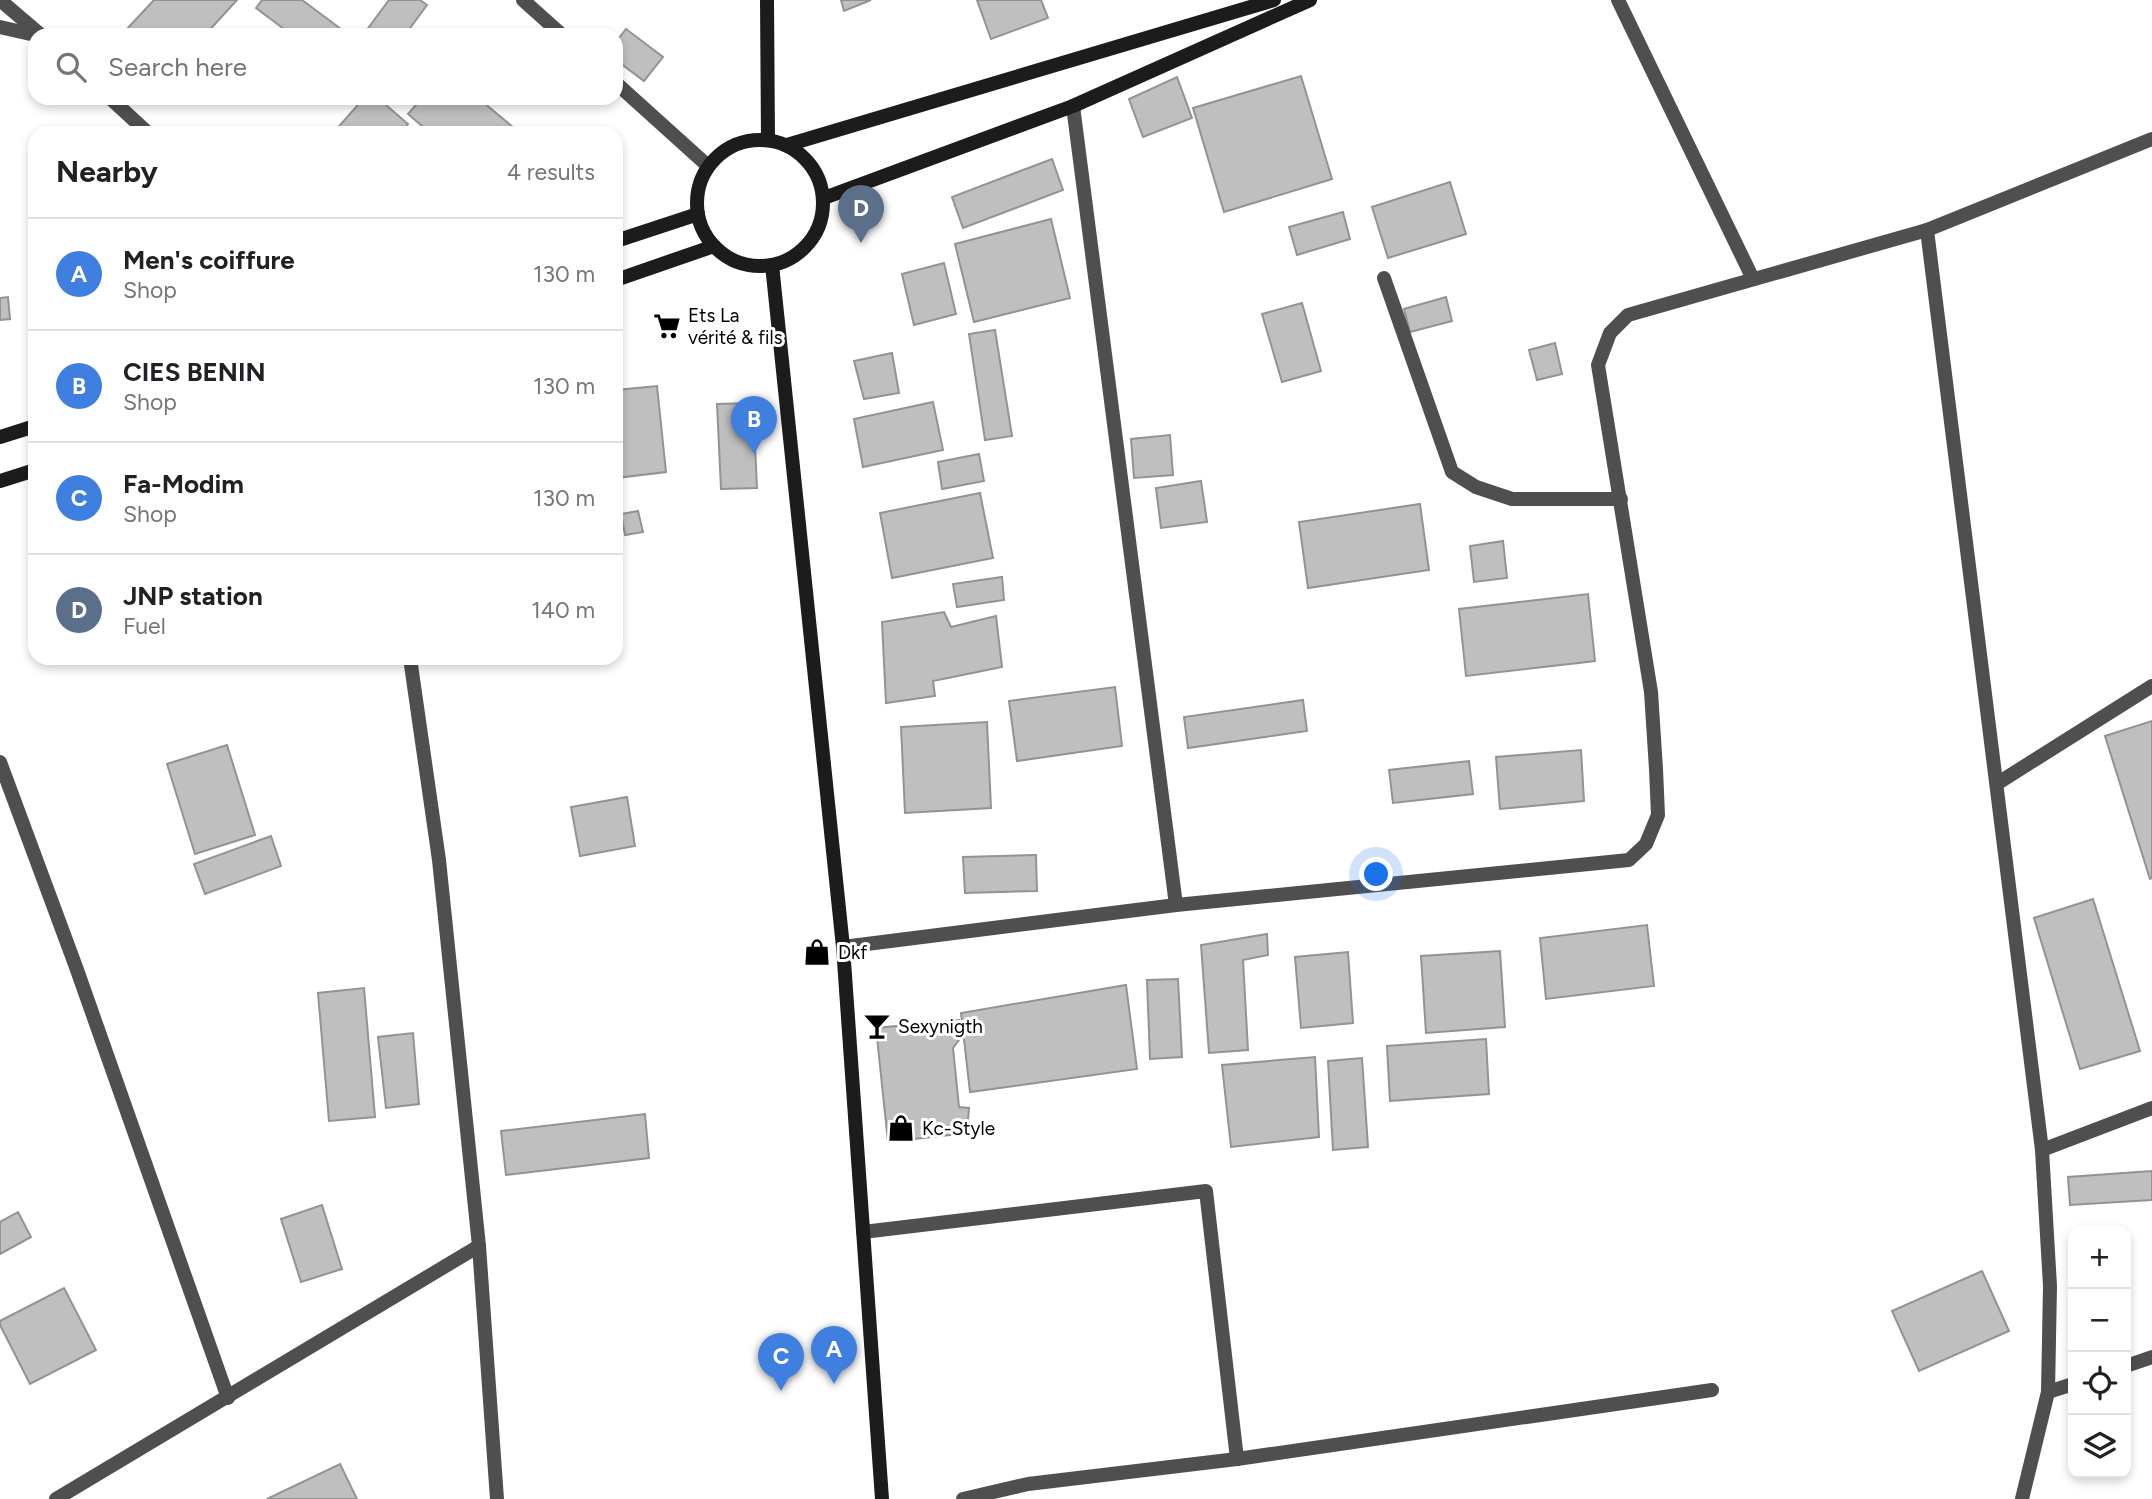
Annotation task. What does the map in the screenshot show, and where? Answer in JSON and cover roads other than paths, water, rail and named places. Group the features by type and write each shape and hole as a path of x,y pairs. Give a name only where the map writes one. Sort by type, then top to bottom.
{"main road":[{"path":"767,0 768,139"},
{"path":"787,145 1274,0"},
{"path":"824,198 1073,106 1310,0"},
{"path":"768,139 787,145 813,166 824,198 821,221 811,242 793,257 772,265 751,266 731,259 714,246 703,231 698,214 699,189 708,166 725,150 745,141 768,139"},
{"path":"623,239 698,214"},
{"path":"623,278 714,246"},
{"path":"772,265 843,947 882,1499"},
{"path":"0,438 28,428"},
{"path":"0,481 28,472"}],"street":[{"path":"0,0 33,28"},
{"path":"523,0 554,28"},
{"path":"1618,0 1753,279"},
{"path":"0,27 28,33"},
{"path":"623,89 708,166"},
{"path":"118,105 140,126"},
{"path":"1073,106 1176,905"},
{"path":"843,947 1176,905 1629,860 1646,844 1658,815 1651,692 1598,365 1610,333 1628,316 1927,230 2152,139"},
{"path":"1927,230 2042,1150 2050,1286 2048,1392 2022,1499"},
{"path":"1384,278 1451,472 1476,487 1512,499 1620,499"},
{"path":"412,665 439,860 479,1245 497,1499"},
{"path":"1997,783 2152,686"},
{"path":"0,762 76,967 228,1398"},
{"path":"2042,1150 2152,1108"},
{"path":"863,1232 1206,1191 1237,1459"},
{"path":"56,1499 479,1245"},
{"path":"2131,1364 2152,1357"},
{"path":"2048,1392 2068,1386"},
{"path":"963,1499 1028,1484 1237,1459 1712,1390"}],"place":[{"name":"JNP station","path":"861,243"},
{"name":"Ets La vérité & fils","path":"667,326"},
{"name":"CIES BENIN","path":"754,454"},
{"name":"Dkf","path":"817,952"},
{"name":"Sexynigth","path":"877,1026"},
{"name":"Kc-Style","path":"901,1128"},
{"name":"Men's coiffure","path":"834,1384"},
{"name":"Fa-Modim","path":"781,1391"}]}
